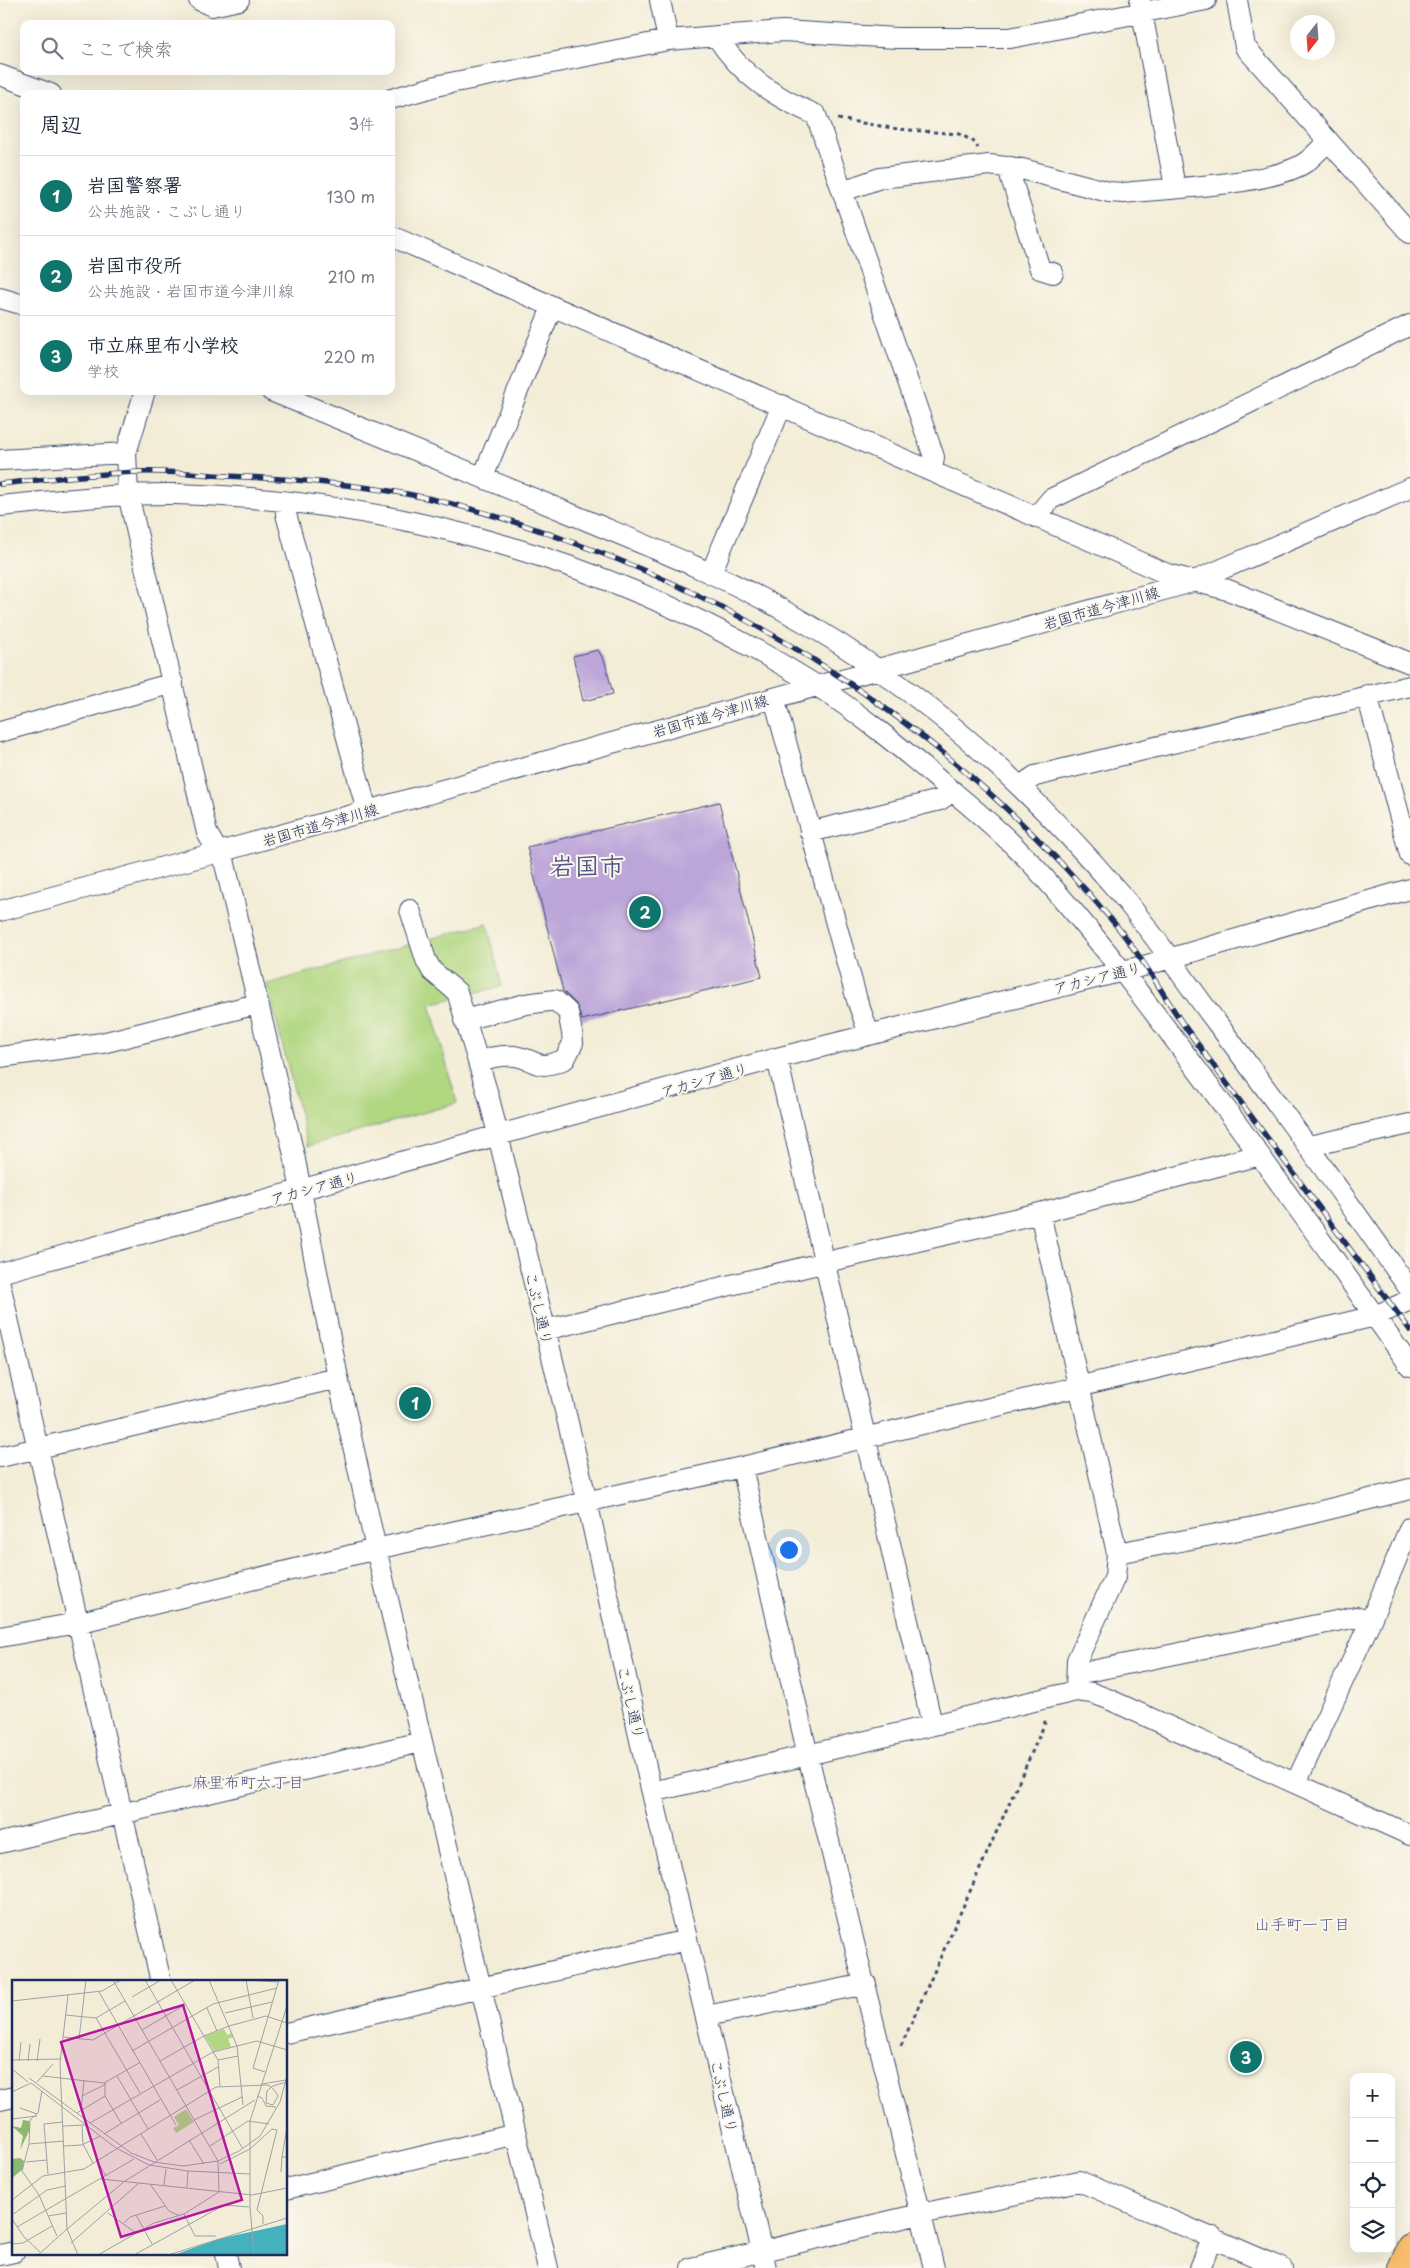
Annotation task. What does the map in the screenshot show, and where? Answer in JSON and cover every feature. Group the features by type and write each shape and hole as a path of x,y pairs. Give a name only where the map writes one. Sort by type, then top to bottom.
{"street":[{"path":"199,0 212,6 239,0"},
{"path":"660,0 668,40"},
{"path":"395,98 440,85 668,40 783,31 897,38 1010,38 1141,7 1206,0"},
{"path":"1237,0 1245,47 1410,233"},
{"path":"1141,7 1175,187"},
{"path":"716,36 731,59 756,82 789,103 816,114 934,458 932,471"},
{"path":"0,75 40,90"},
{"path":"843,191 880,178 990,165 1109,192 1245,180 1285,172 1305,163 1328,141"},
{"path":"1010,168 1011,178 1040,269 1053,273"},
{"path":"395,238 1167,574 1228,590 1410,663"},
{"path":"0,298 20,304"},
{"path":"483,477 552,307"},
{"path":"1036,517 1051,499 1410,326"},
{"path":"144,395 126,452 128,494 207,833 225,864 294,1155 338,1378 376,1549 421,1742 483,1988 548,2268"},
{"path":"281,395 483,477 711,573 783,610 877,670 958,733 1020,786 1094,863 1171,957 1208,1012 1308,1146 1410,1290"},
{"path":"711,573 782,405"},
{"path":"0,460 126,452"},
{"name":"岩国市道今津川線","path":"0,911 1192,582 1410,488"},
{"path":"0,506 128,494 206,495 287,502 431,526 519,550 607,580 686,615 763,654 816,686 901,748 953,791 1029,862 1144,996 1410,1366"},
{"path":"287,502 286,514 367,811"},
{"path":"0,732 172,683"},
{"path":"1020,786 1035,776 1410,686"},
{"path":"1367,695 1410,854"},
{"path":"774,698 857,1000 869,1034"},
{"path":"810,832 940,800 953,791"},
{"name":"アカシア通り","path":"0,1273 300,1192 778,1058 1123,971 1410,889"},
{"name":"こぶし通り","path":"410,910 426,960 432,971 457,992 479,1062 587,1502 652,1792 764,2259"},
{"path":"463,1015 555,1000 568,1012 573,1043 565,1059 545,1065 534,1065 516,1056 495,1057 479,1062"},
{"path":"0,1057 102,1043 257,1004"},
{"path":"778,1058 826,1262 864,1437 932,1724"},
{"path":"1308,1146 1410,1124"},
{"path":"545,1330 826,1262 1040,1213 1259,1155"},
{"path":"1040,1213 1117,1554 1115,1576 1077,1660 1076,1682"},
{"path":"0,1284 161,1980"},
{"path":"0,1637 77,1623 376,1549 742,1467 1375,1316 1410,1300"},
{"path":"0,1457 338,1378"},
{"path":"742,1467 808,1756 866,1984 934,2268"},
{"path":"1117,1554 1265,1525 1410,1489"},
{"path":"1296,1783 1370,1622 1410,1527"},
{"path":"652,1792 1040,1699 1076,1682 1356,1616 1370,1622"},
{"path":"1076,1682 1092,1693 1410,1834"},
{"path":"0,1843 421,1742"},
{"path":"288,2033 687,1940"},
{"path":"706,2016 866,1984"},
{"path":"288,2189 516,2134"},
{"path":"691,2268 764,2259 920,2214 1079,2181 1282,2268"},
{"path":"1200,2268 1213,2237"}],"path":[{"path":"816,114 898,129 959,134 973,141 990,165"},
{"path":"887,2076 1045,1723 1040,1699"}],"green space":[{"path":"487,923 502,986 430,1004 457,1103 308,1146 267,984"}],"building":[{"path":"598,650 605,662 613,694 583,701 573,656"},
{"path":"719,802 762,977 582,1020 576,1004 563,991 527,847"}],"railway":[{"path":"0,484 104,474 160,472 318,482 385,490 427,498 527,526 645,571 722,607 796,649 866,695 934,746 998,801 1058,860 1125,936 1185,1027 1410,1330"}],"place":[{"name":"岩国市役所","path":"645,912"},
{"name":"岩国警察署","path":"415,1403"},
{"name":"市立麻里布小学校","path":"1246,2057"}],"district":[{"name":"岩国市","path":"587,865"},
{"name":"麻里布町六丁目","path":"248,1781"},
{"name":"山手町一丁目","path":"1302,1923"}]}
